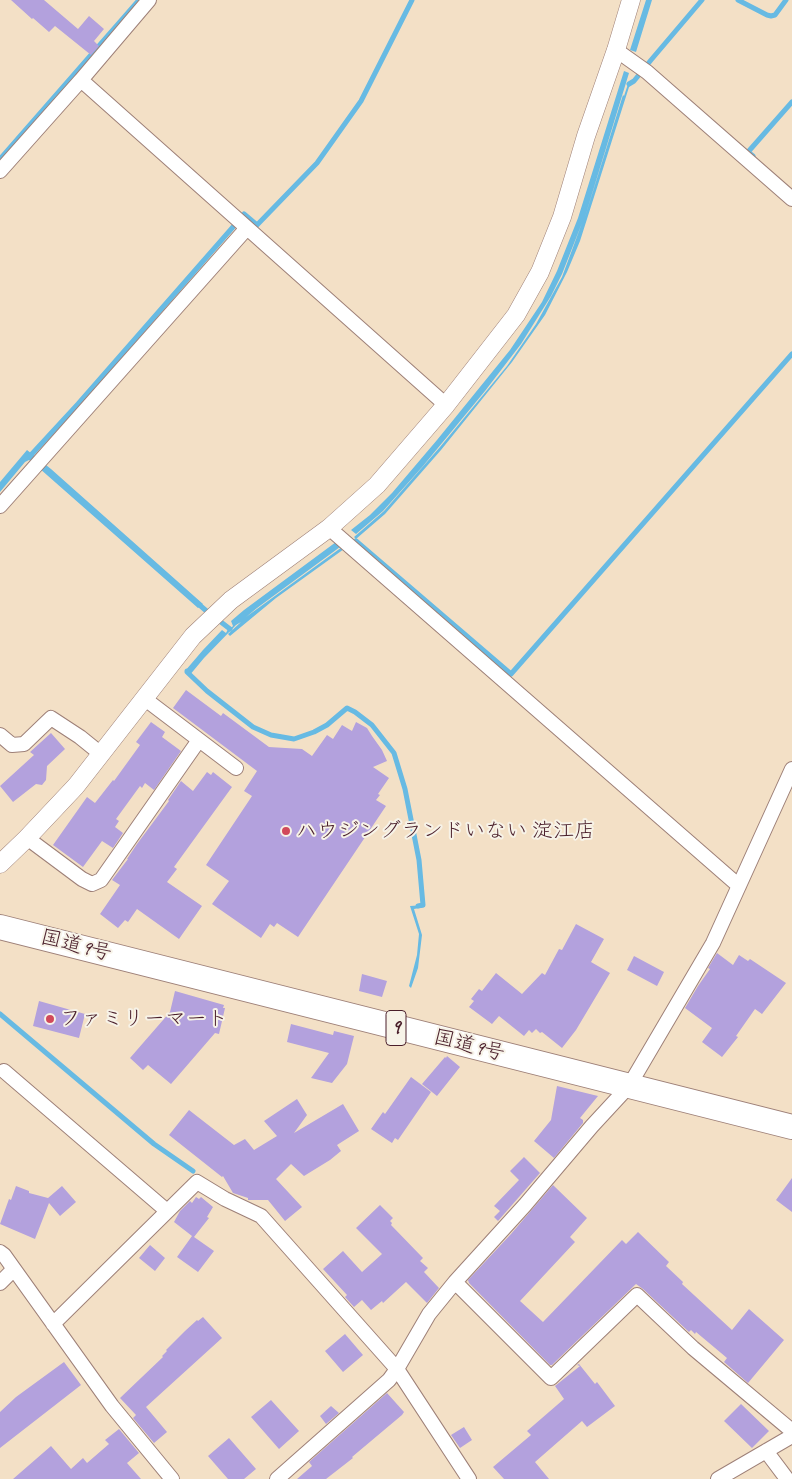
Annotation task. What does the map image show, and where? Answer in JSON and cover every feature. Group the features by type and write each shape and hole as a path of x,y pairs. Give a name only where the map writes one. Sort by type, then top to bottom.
{"highway":[{"name":"国道9号","path":"0,927 792,1127"}],"street":[{"path":"0,171 150,0"},
{"path":"0,864 76,786 193,636 231,600 329,528 377,486 446,405 516,315 540,272 562,217 586,136 631,0"},
{"path":"616,50 647,72 792,199"},
{"path":"81,80 446,405"},
{"path":"0,506 247,228"},
{"path":"329,528 739,886"},
{"path":"145,699 236,768"},
{"path":"0,735 12,745 24,744 51,718 80,737 101,754"},
{"path":"27,838 82,879 92,884 101,880 199,740"},
{"path":"278,1479 389,1380 429,1314 455,1282 629,1086 713,943 792,769"},
{"path":"4,1071 167,1211"},
{"path":"53,1324 197,1182 225,1199 261,1216 397,1369 468,1478"},
{"path":"0,1252 112,1406 172,1479"},
{"path":"0,1283 14,1269"},
{"path":"455,1282 552,1378 637,1295 693,1348 792,1431"},
{"path":"718,1479 792,1436"},
{"path":"766,1451 787,1479"}],"water":[{"path":"646,0 652,0 636,52 630,50"},
{"path":"624,71 629,73 584,220 623,95 628,84 634,79 635,81 629,87 580,241 567,272 545,315 512,362 441,450 385,514 356,539 354,537 384,511 440,447 507,366 536,324 562,277 582,223 562,274 551,296 521,344 485,391 383,511 356,534 351,530 370,515 392,493 437,440 510,350 542,302 557,271 578,218"},
{"path":"27,450 51,469 203,604 198,608 29,460 25,462 0,492 0,482"},
{"path":"336,542 340,547 246,617 342,547 344,549 276,598 230,636 228,634 241,622 236,625 189,676 185,671 222,630 226,633 229,627 233,626 231,621"},
{"path":"425,905 425,907 414,909 422,935 418,968 411,988 409,986 417,955 419,934 410,906"}],"building":[{"path":"11,0 44,0 78,29 89,16 104,29 94,41 99,46 91,55 55,26 49,32"},
{"path":"186,690 221,716 223,713 269,747 302,749 312,756 327,735 333,739 342,725 352,731 356,722 367,728 387,761 373,767 389,778 376,800 386,806 298,937 277,923 274,927 270,924 261,938 212,904 229,881 206,865 252,796 244,791 257,771 173,708"},
{"path":"151,722 165,732 162,737 181,751 154,790 145,783 142,788 140,786 116,819 119,821 115,827 123,833 113,848 102,841 83,867 53,845 87,797 95,803 114,781 140,745 136,742"},
{"path":"51,733 65,749 47,766 46,780 42,785 36,784 13,802 0,786 34,755 30,752"},
{"path":"207,772 211,775 213,772 232,787 174,867 177,869 167,882 202,906 179,939 137,909 128,922 125,920 118,928 100,914 120,885 112,880 169,801 181,781 193,791"},
{"path":"576,924 604,939 591,962 610,973 576,1030 562,1048 536,1029 532,1033 529,1030 524,1036 499,1016 492,1024 469,1007 474,1001 471,999 479,989 482,991 496,973 522,994 542,973 545,975 559,949 562,950"},
{"path":"717,953 733,965 739,955 748,961 750,959 786,983 762,1014 755,1009 736,1036 738,1037 722,1057 702,1042 712,1028 685,1008 710,969 708,968"},
{"path":"634,956 664,972 657,986 627,970"},
{"path":"362,974 387,981 382,997 359,991"},
{"path":"175,991 224,1005 223,1008 225,1008 219,1034 215,1033 171,1084 148,1065 143,1070 130,1058 170,1012"},
{"path":"39,1001 85,1014 79,1038 33,1026"},
{"path":"291,1024 333,1035 334,1031 354,1036 347,1064 332,1083 311,1078 329,1053 287,1042"},
{"path":"447,1056 460,1067 437,1096 422,1084"},
{"path":"411,1077 431,1092 398,1140 395,1138 392,1143 371,1129 383,1112 385,1114"},
{"path":"557,1086 598,1096 580,1118 583,1120 583,1123 554,1158 534,1141 551,1120"},
{"path":"297,1099 307,1115 294,1133 343,1104 359,1131 337,1145 341,1151 330,1160 304,1176 291,1164 276,1179 302,1207 285,1221 268,1200 248,1200 248,1198 233,1193 223,1176 169,1135 189,1110 234,1145 245,1139 254,1150 277,1136 264,1121"},
{"path":"524,1157 540,1173 498,1221 494,1217 500,1211 494,1206 519,1180 510,1171"},
{"path":"792,1178 792,1212 776,1200"},
{"path":"553,1185 587,1218 570,1237 575,1242 520,1301 543,1322 622,1240 626,1244 638,1232 669,1262 666,1266 683,1282 682,1284 732,1330 749,1309 784,1340 748,1383 724,1362 727,1358 696,1332 695,1334 691,1330 689,1332 636,1284 550,1365 468,1280"},
{"path":"16,1186 29,1191 29,1193 48,1198 62,1186 76,1202 60,1216 49,1203 35,1239 0,1224"},
{"path":"196,1197 199,1199 201,1197 213,1207 207,1217 209,1218 194,1237 214,1251 198,1272 177,1257 192,1236 174,1222 180,1211 190,1201 192,1203"},
{"path":"380,1205 393,1218 390,1221 391,1225 423,1258 420,1261 428,1268 424,1272 439,1288 427,1303 406,1282 383,1303 382,1301 371,1310 362,1300 354,1307 345,1297 347,1295 323,1269 343,1251 362,1272 382,1254 356,1228"},
{"path":"150,1245 165,1258 155,1271 139,1258"},
{"path":"203,1317 222,1338 146,1407 167,1432 154,1443 133,1418 136,1415 120,1398 163,1357 166,1350 185,1331"},
{"path":"345,1334 363,1355 343,1372 325,1351"},
{"path":"64,1362 81,1385 0,1448 0,1412 16,1397"},
{"path":"579,1364 595,1384 597,1382 615,1406 587,1427 582,1421 535,1462 549,1479 504,1479 493,1467 531,1435 527,1431 564,1399 555,1386 580,1366 577,1365"},
{"path":"387,1393 404,1412 402,1415 326,1479 297,1479 312,1466 309,1462"},
{"path":"271,1400 299,1431 279,1449 251,1417"},
{"path":"741,1404 769,1431 752,1448 724,1421"},
{"path":"331,1406 339,1413 326,1424 320,1416"},
{"path":"464,1427 472,1440 460,1448 451,1435"},
{"path":"119,1429 139,1453 127,1463 141,1479 13,1479 51,1446 71,1469 83,1458 87,1463 109,1444 105,1440"},
{"path":"229,1438 256,1469 244,1479 228,1479 208,1456"}],"waterway":[{"path":"0,159 139,0"},
{"path":"244,214 257,225 317,163 361,101 412,0"},
{"path":"629,84 634,81 702,0"},
{"path":"738,0 771,16 775,15 786,0"},
{"path":"753,156 748,152 792,102"},
{"path":"30,456 233,227"},
{"path":"356,541 511,674 792,354"},
{"path":"196,602 210,614"},
{"path":"217,619 230,629"},
{"path":"187,671 207,691 253,727 271,735 294,739 314,732 327,725 347,708 372,725 394,753 405,789 419,860 423,905 418,906"},
{"path":"0,1014 154,1144 193,1171"}],"place":[{"name":"ハウジングランドいない 淀江店","path":"286,831"},
{"name":"ファミリーマート","path":"50,1019"}]}
